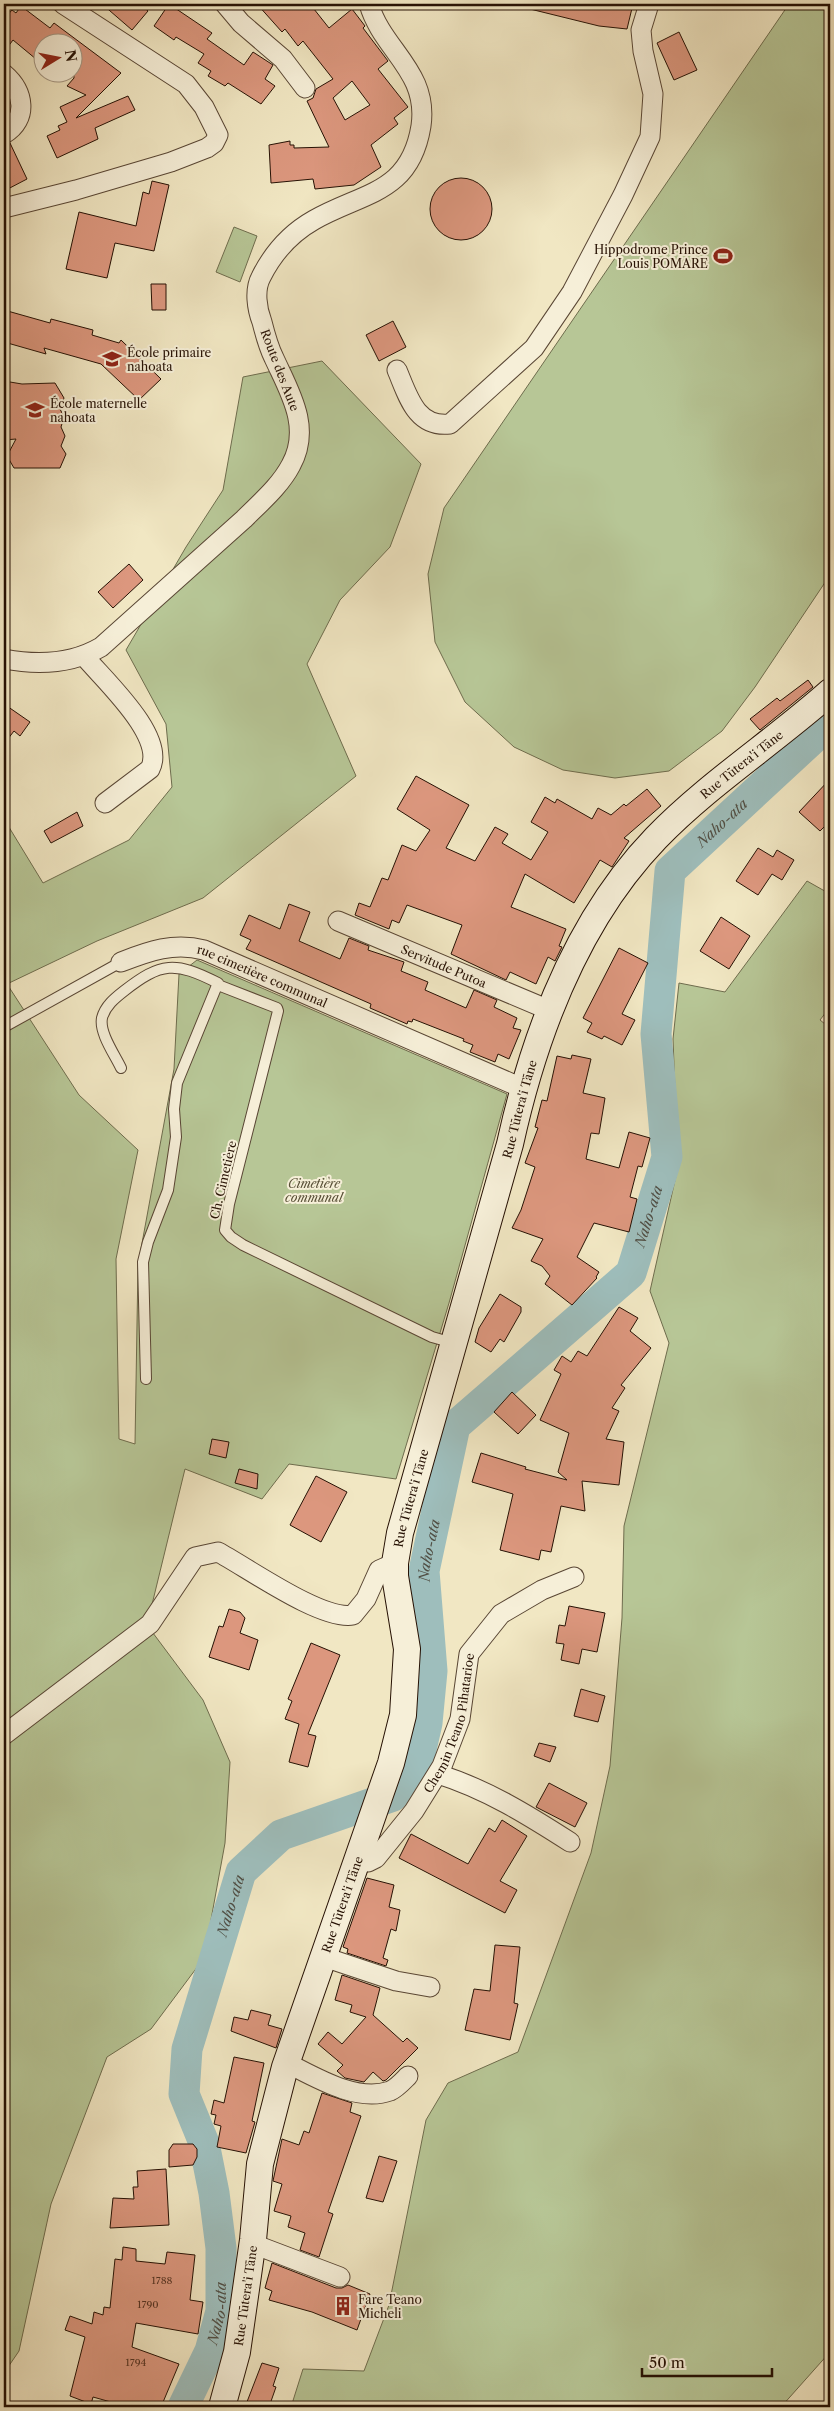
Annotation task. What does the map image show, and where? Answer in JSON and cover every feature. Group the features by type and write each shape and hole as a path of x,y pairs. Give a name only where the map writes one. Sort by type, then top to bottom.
{"street":[{"path":"4,208 76,190 170,162 207,148 214,143 218,135 204,107 186,84 63,4"},
{"path":"225,4 241,23 283,59 305,88"},
{"name":"Route des Aute","path":"4,659 51,662 84,656 101,647 266,497 292,464 298,444 300,423 294,401 273,357 260,316 258,294 260,278 277,251 297,230 332,211 374,194 401,174 417,144 421,124 422,105 414,77 379,30 369,4"},
{"path":"397,370 410,401 423,419 437,426 450,424 534,348 572,292 623,195 650,137 653,94 644,52 642,30 649,4"},
{"path":"4,74 19,93 22,106 19,119 4,134"},
{"path":"84,656 124,702 148,733 152,742 154,762 150,770 105,803"},
{"name":"Rue Tūtera'i Tāne","path":"222,2407 237,2352 253,2244 260,2164 287,2063 391,1762 403,1715 407,1649 397,1594 394,1563 413,1481 510,1144 522,1088 549,1010 565,974 606,902 624,876 657,838 830,692"},
{"name":"Servitude Putoa","path":"338,921 549,1010"},
{"name":"rue cimetière communal","path":"121,962 168,946 186,946 204,950 522,1088"},
{"path":"4,1735 150,1624 195,1557 218,1552 318,1609 345,1617 353,1615 366,1599 379,1570 394,1563"},
{"name":"Chemin Teano Pihatarioe","path":"356,1860 368,1862 376,1858 414,1811 438,1774 460,1719 469,1654 501,1614 542,1590 574,1577"},
{"path":"438,1774 466,1782 482,1790 570,1842"},
{"path":"324,1956 396,1981 430,1987"},
{"path":"287,2063 354,2092 376,2094 392,2090 408,2076"},
{"path":"253,2244 340,2277"}],"lane":[{"name":"rue cimetière communal","path":"4,1028 121,962"},
{"name":"Ch. Cimetière","path":"121,1068 104,1031 102,1019 112,1001 146,975 162,968 178,967 200,974 218,985 277,1008 278,1011 229,1204 226,1230 231,1237 243,1245 432,1337 453,1343"},
{"path":"146,1378 143,1262 148,1242 168,1190 176,1137 174,1109 177,1083 190,1048 218,985"}],"green space":[{"name":"Hippodrome Prince Louis POMARE","path":"789,4 830,4 830,575 755,687 722,731 669,771 615,778 563,770 514,747 465,702 435,642 428,574 444,508"},
{"path":"234,227 257,236 240,282 216,272"},
{"name":"Cimetière communal","path":"322,361 421,464 390,547 340,600 307,664 356,776 203,898 97,941 7,984 79,1095 138,1150 116,1259 119,1439 135,1444 138,1265 174,1069 179,974 197,960 507,1094 449,1303 396,1479 289,1464 262,1499 185,1469 147,1625 203,1700 230,1762 225,1843 204,1958 151,2029 107,2057 51,2204 19,2351 4,2373 4,819 43,883 129,840 172,787 166,724 126,650 186,547 223,490 243,377"},
{"path":"807,881 830,894 830,1007 820,1020 830,1028 830,2352 781,2407 291,2407 303,2369 364,2371 389,2305 426,2120 448,2083 518,2052 591,1853 610,1766 622,1618 624,1526 669,1343 650,1291 678,1167 673,1039 679,983 725,992"}],"building":[{"path":"102,4 140,4 148,11 132,30"},
{"path":"169,4 212,33 207,39 244,65 253,52 273,65 265,79 275,86 261,104 228,83 225,86 208,76 211,71 198,63 204,54 176,37 174,40 154,26"},
{"path":"257,4 310,4 329,28 352,9 365,26 363,28 388,61 378,69 408,107 394,118 398,124 371,145 381,167 354,185 315,189 313,179 271,183 269,145 290,141 290,145 294,145 294,148 329,147 307,101 313,98 316,89 333,79 303,41 298,46 285,29 282,32","holes":["352,81 370,105 345,120 333,98"]},
{"path":"531,4 633,4 627,29 599,26 530,9"},
{"path":"21,6 50,28 54,23 66,32 32,32 32,56 13,40 4,52 4,19 12,10 16,13"},
{"path":"679,32 697,70 674,80 657,43"},
{"path":"82,44 121,73 76,118 128,96 135,110 95,128 98,139 57,158 47,136 60,130 58,126 67,122 60,107 86,95 67,86 70,82 82,82"},
{"path":"10,143 27,179 4,191 4,145"},
{"path":"461,178 473,181 483,187 489,197 492,209 489,221 483,231 473,237 461,240 449,237 439,231 433,221 430,209 433,197 439,187 449,181"},
{"path":"152,181 169,185 154,251 115,243 107,278 66,269 79,212 136,226 143,192 149,194"},
{"path":"151,284 166,284 166,310 152,310"},
{"name":"École primaire nahoata","path":"4,310 50,323 51,319 93,330 92,335 119,343 121,340 161,379 139,400 101,364 44,348 46,354 4,342"},
{"path":"393,321 406,347 379,361 366,335"},
{"name":"École maternelle nahoata","path":"4,381 22,384 55,383 64,398 60,409 64,417 61,427 65,436 61,446 66,454 60,468 14,468 7,456 16,439 4,440"},
{"path":"129,564 143,580 113,608 98,592"},
{"path":"808,680 813,687 760,730 750,719 777,698 780,701"},
{"path":"4,704 30,722 20,736 14,731 4,744"},
{"path":"416,776 469,805 446,848 475,861 495,827 508,834 502,843 531,860 548,832 531,822 545,797 555,803 557,799 592,819 598,808 611,815 647,789 661,806 624,838 629,841 612,867 600,860 574,903 525,874 511,907 566,929 559,946 562,947 555,961 548,957 536,984 510,972 506,980 451,954 462,925 407,905 399,923 392,920 389,929 355,915 359,903 370,907 382,878 388,880 402,845 416,851 430,830 397,809"},
{"path":"830,779 830,821 820,831 799,812"},
{"path":"77,812 83,826 51,843 44,831"},
{"path":"758,848 773,857 777,850 794,860 782,880 772,874 758,895 736,881"},
{"path":"289,904 310,912 299,941 340,959 349,938 369,946 368,950 404,962 401,971 428,982 425,990 466,1008 474,990 497,1000 494,1007 517,1018 513,1028 521,1030 509,1059 498,1054 495,1062 470,1052 473,1045 463,1041 464,1039 413,1019 412,1022 408,1021 407,1024 370,1008 371,1004 246,949 251,940 240,935 249,915 280,929"},
{"path":"721,917 750,936 729,969 700,951"},
{"path":"619,948 648,963 622,1014 635,1020 622,1045 604,1036 602,1039 587,1032 592,1023 583,1018"},
{"path":"572,1055 591,1059 583,1093 605,1098 599,1134 591,1133 586,1159 619,1168 629,1132 650,1138 642,1167 638,1166 630,1197 637,1199 629,1232 594,1223 577,1257 599,1272 597,1278 572,1305 545,1284 550,1276 542,1266 531,1261 543,1239 512,1228 521,1210 535,1167 525,1163 538,1128 535,1127 542,1100 547,1101 557,1056 571,1059"},
{"path":"500,1294 521,1307 521,1312 504,1342 500,1339 491,1352 475,1342 479,1328"},
{"path":"619,1307 638,1318 630,1331 651,1348 621,1385 625,1388 612,1408 619,1411 606,1439 624,1442 619,1485 582,1481 585,1511 561,1506 551,1552 541,1550 539,1560 500,1550 513,1494 472,1482 481,1453 526,1467 525,1469 567,1480 558,1472 569,1433 540,1420 561,1374 554,1370 562,1356 571,1362 578,1351 587,1356"},
{"path":"512,1392 536,1415 518,1434 494,1412"},
{"path":"212,1439 229,1442 226,1458 209,1454"},
{"path":"239,1469 258,1474 257,1489 235,1483"},
{"path":"316,1476 347,1492 321,1542 290,1525"},
{"path":"569,1606 605,1613 597,1652 582,1649 579,1664 561,1660 564,1644 556,1643 559,1625 565,1626"},
{"path":"229,1609 240,1612 245,1618 240,1633 258,1640 249,1670 209,1657 219,1626 223,1627"},
{"path":"311,1643 340,1655 308,1734 316,1736 308,1767 289,1762 299,1724 285,1719 292,1701 288,1699"},
{"path":"581,1689 605,1696 598,1722 574,1716"},
{"path":"539,1743 556,1747 550,1762 534,1756"},
{"path":"549,1783 587,1803 575,1827 536,1807"},
{"path":"502,1820 527,1836 500,1881 517,1890 505,1913 399,1858 411,1834 468,1864 489,1828 495,1832"},
{"path":"367,1878 394,1885 389,1907 400,1910 396,1931 391,1929 383,1958 388,1960 386,1966 347,1953 348,1949 343,1947"},
{"path":"495,1945 520,1947 514,2003 518,2004 510,2040 465,2030 474,1989 490,1991"},
{"path":"342,1975 380,1988 373,2015 403,2042 407,2038 418,2048 386,2080 383,2081 373,2072 364,2082 345,2078 337,2071 343,2065 318,2044 328,2032 342,2044 366,2017 350,2012 352,2005 335,2000"},
{"path":"251,2010 271,2015 268,2025 282,2029 276,2048 231,2031 234,2017 248,2020"},
{"path":"234,2057 264,2063 252,2121 255,2122 246,2153 217,2147 221,2126 214,2124 216,2115 211,2114 214,2100 224,2103"},
{"path":"322,2093 352,2103 350,2112 361,2116 328,2212 333,2214 319,2257 300,2250 305,2233 288,2227 291,2216 274,2211 282,2184 273,2181 282,2139 299,2145 304,2131 309,2133"},
{"path":"173,2144 193,2144 197,2149 197,2157 193,2165 169,2167 169,2150"},
{"path":"379,2156 397,2161 383,2202 366,2198"},
{"path":"166,2169 169,2225 110,2228 113,2198 134,2199 133,2187 138,2187 137,2171"},
{"path":"123,2247 136,2249 136,2261 165,2264 167,2252 195,2255 190,2300 203,2302 198,2334 136,2323 132,2347 179,2364 161,2407 117,2407 118,2404 93,2397 91,2404 70,2396 85,2337 65,2330 70,2316 92,2324 94,2312 103,2315 104,2307 110,2308 115,2259 122,2260"},
{"path":"272,2263 336,2288 348,2285 370,2294 357,2330 312,2312 269,2300 272,2291 265,2288"},
{"path":"262,2363 279,2368 273,2386 276,2387 269,2407 245,2407"}],"waterway":[{"name":"Naho-ata","path":"183,2407 210,2351 221,2311 221,2248 214,2193 204,2143 184,2094 187,2049 241,1872 281,1835 393,1796 407,1784 417,1767 427,1723 432,1671 424,1571 455,1426 631,1273 667,1157 656,1034 670,871 830,723"}],"place":[{"name":"Hippodrome Prince Louis POMARE","path":"723,256"},
{"name":"École primaire nahoata","path":"112,359"},
{"name":"École maternelle nahoata","path":"35,410"},
{"name":"Fare Teano Micheli","path":"343,2306"}]}
